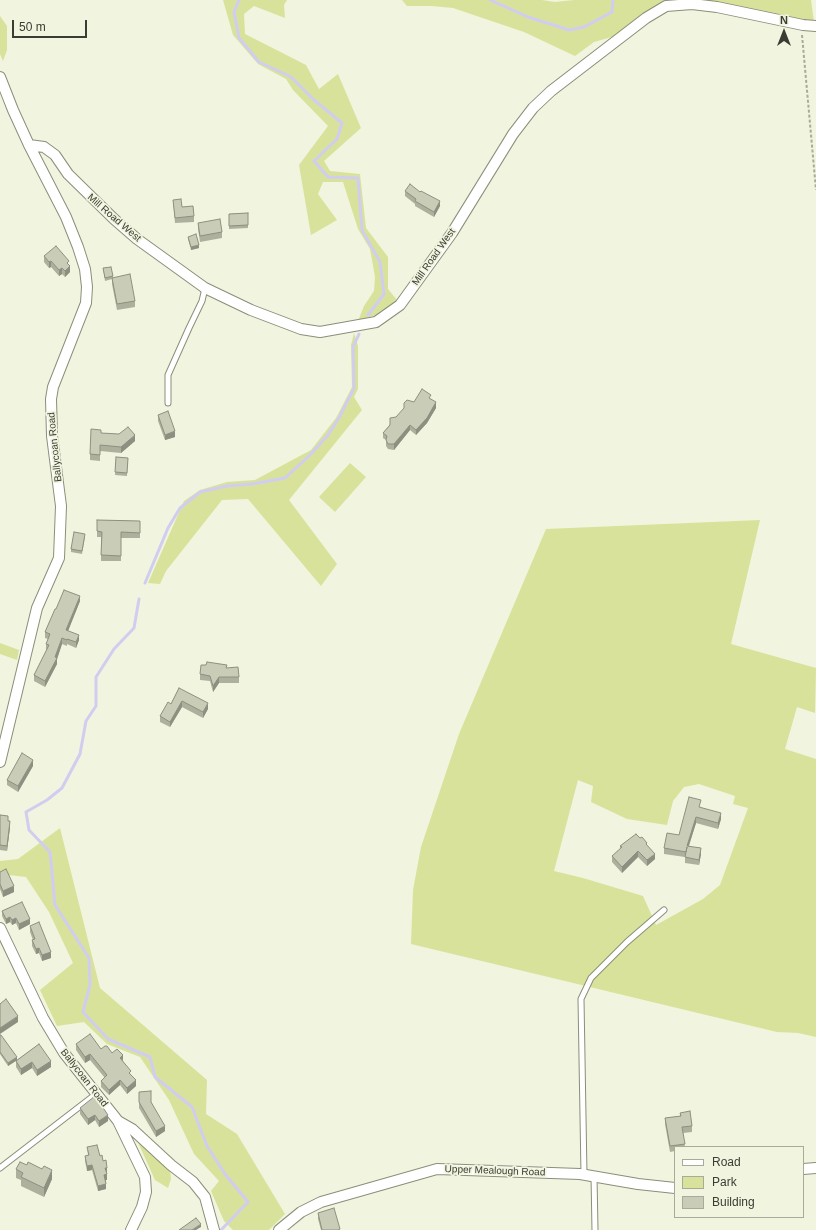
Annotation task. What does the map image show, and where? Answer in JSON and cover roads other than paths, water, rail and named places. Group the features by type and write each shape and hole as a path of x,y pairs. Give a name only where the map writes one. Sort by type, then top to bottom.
{"street":[{"name":"Mill Road West","path":"29,145 44,147 55,155 68,174 114,219 137,239 205,288 251,310 301,329 320,332 376,322 400,305 452,233 514,134 533,108 551,90 646,18 666,6 692,4 717,7 803,26 816,26"},
{"name":"Ballycoan Road","path":"0,77 29,145 66,218 85,269 87,287 86,303 53,387 51,399 52,436 61,506 58,558 37,608 0,762"},
{"name":"Ballycoan Road","path":"0,928 43,1018 64,1053 118,1121 145,1178 146,1192 142,1207 131,1230"},
{"path":"118,1121 132,1128 171,1165 193,1182 205,1197 214,1230"},
{"path":"804,1169 816,1168"},
{"name":"Upper Mealough Road","path":"279,1230 301,1212 321,1202 437,1169 589,1175 638,1184 674,1188"}],"lane":[{"path":"168,403 168,375 202,301 205,288"},
{"path":"595,1230 589,1175 581,999 591,978 627,942 664,910"},
{"path":"0,1168 96,1094"}],"waterway":[{"path":"239,0 234,12 239,38 259,62 291,77 314,100 342,123 337,139 314,161 328,177 358,178 362,230 380,262 384,294 368,315"},
{"path":"490,0 528,17 569,30 584,27 612,12 613,0"},
{"path":"145,583 168,528 180,508 200,492 227,486 252,484 285,478 309,456 328,435 340,416 354,388 353,347 359,334"},
{"path":"139,599 134,628 114,649 96,677 96,706 86,721 80,754 62,788 47,800 26,812 29,830 50,852 55,905 89,958 90,985 83,1012 108,1039 150,1057 155,1077 192,1107 207,1146 225,1174 248,1202 221,1230"}]}
